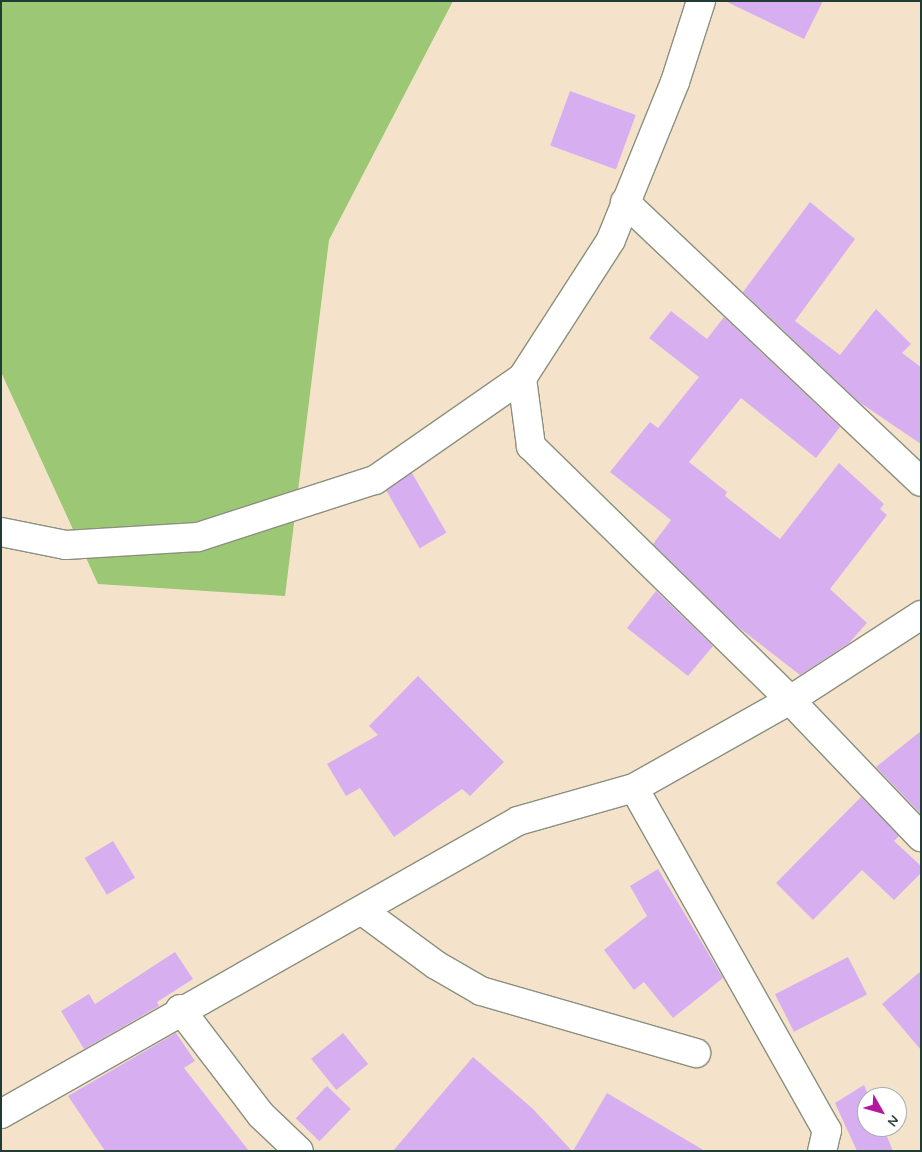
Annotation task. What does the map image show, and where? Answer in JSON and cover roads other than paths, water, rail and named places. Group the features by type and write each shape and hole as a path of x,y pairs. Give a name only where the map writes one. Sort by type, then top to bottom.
{"street":[{"path":"1,532 66,545 198,537 375,480 522,378 611,240 675,82 701,1"},
{"path":"625,202 921,482"},
{"path":"522,378 531,446 790,700 921,837"},
{"path":"1,1114 180,1009 364,912 518,821 634,788 790,700 921,615"},
{"path":"634,788 827,1130 822,1151"},
{"path":"364,912 436,965 481,991 696,1053"},
{"path":"180,1009 261,1115 299,1151"}]}
